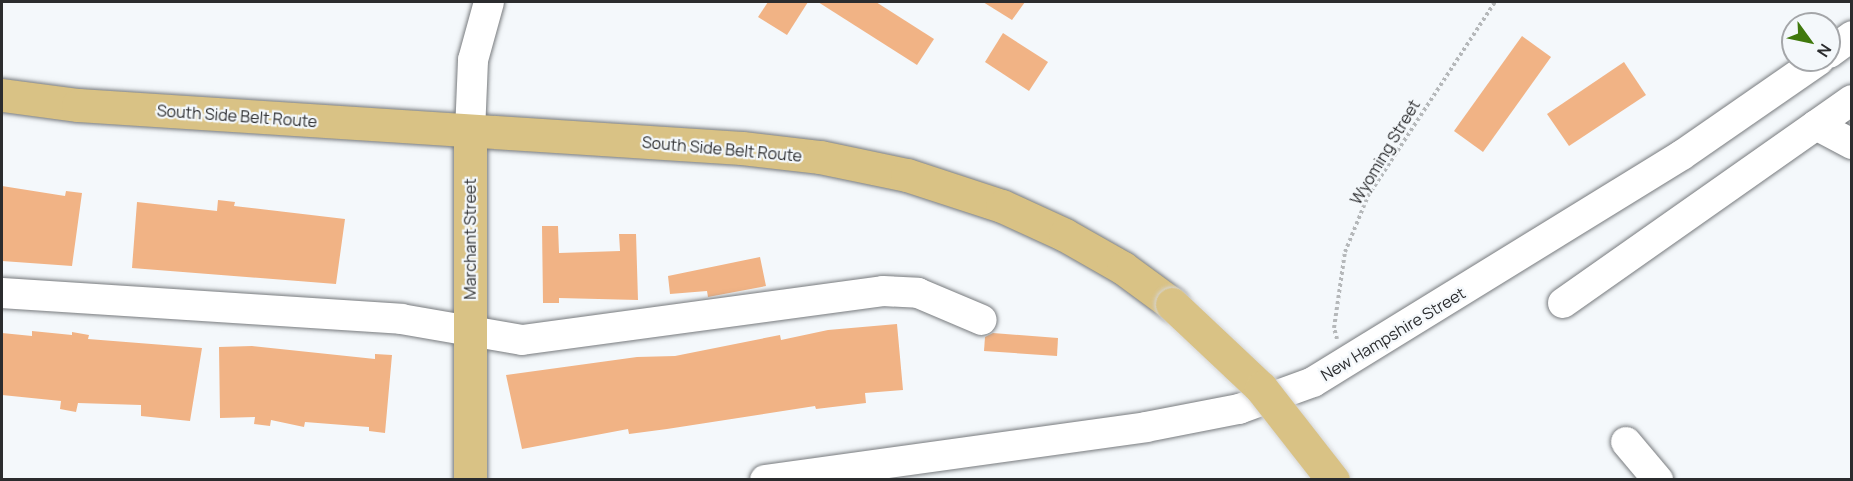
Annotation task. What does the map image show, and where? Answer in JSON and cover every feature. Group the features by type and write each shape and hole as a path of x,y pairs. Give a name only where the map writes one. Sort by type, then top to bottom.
{"main road":[{"name":"South Side Belt Route","path":"2,95 78,105 742,148 820,157 907,176 1002,206 1065,235 1123,268 1172,304 1261,388 1333,480"},
{"name":"Marchant Street","path":"470,132 470,480"}],"street":[{"name":"Marchant Street","path":"470,132 473,60 489,2"},
{"name":"New Hampshire Street","path":"765,480 1045,442 1239,409 1313,382 1682,155 1802,72"},
{"path":"1563,303 1851,100"},
{"path":"1816,125 1851,144"},
{"path":"2,293 400,319 522,340 883,291 918,293 982,320"},
{"path":"1626,442 1658,480"}],"path":[{"name":"Wyoming Street","path":"1342,366 1334,328 1345,252 1368,196 1495,2"}],"building":[{"path":"768,2 808,2 787,35 758,17"},
{"path":"818,2 876,2 934,39 917,65"},
{"path":"983,2 1025,2 1012,20"},
{"path":"1003,33 1048,62 1029,91 985,62"},
{"path":"1522,36 1551,57 1483,152 1454,131"},
{"path":"1624,62 1646,95 1569,146 1547,114"},
{"path":"2,186 65,196 66,191 82,193 72,266 2,261"},
{"path":"218,200 235,202 234,206 345,219 336,284 132,268 137,202 217,211"},
{"path":"542,226 558,226 559,253 620,251 619,234 636,234 638,300 559,298 559,303 543,303"},
{"path":"760,257 766,286 708,297 707,291 670,294 668,276"},
{"path":"897,324 903,390 865,393 866,403 816,409 815,406 629,434 628,429 522,449 506,375 637,357 675,356 780,335 781,340 828,330"},
{"path":"32,331 72,335 72,332 89,335 88,339 202,348 190,421 141,416 141,405 78,403 76,412 60,409 61,401 2,395 2,333 32,336"},
{"path":"993,333 1058,338 1057,356 984,351 985,337"},
{"path":"252,346 375,359 375,354 392,355 385,433 369,431 369,427 305,422 304,427 271,420 270,426 254,424 255,417 220,418 219,347"}]}
